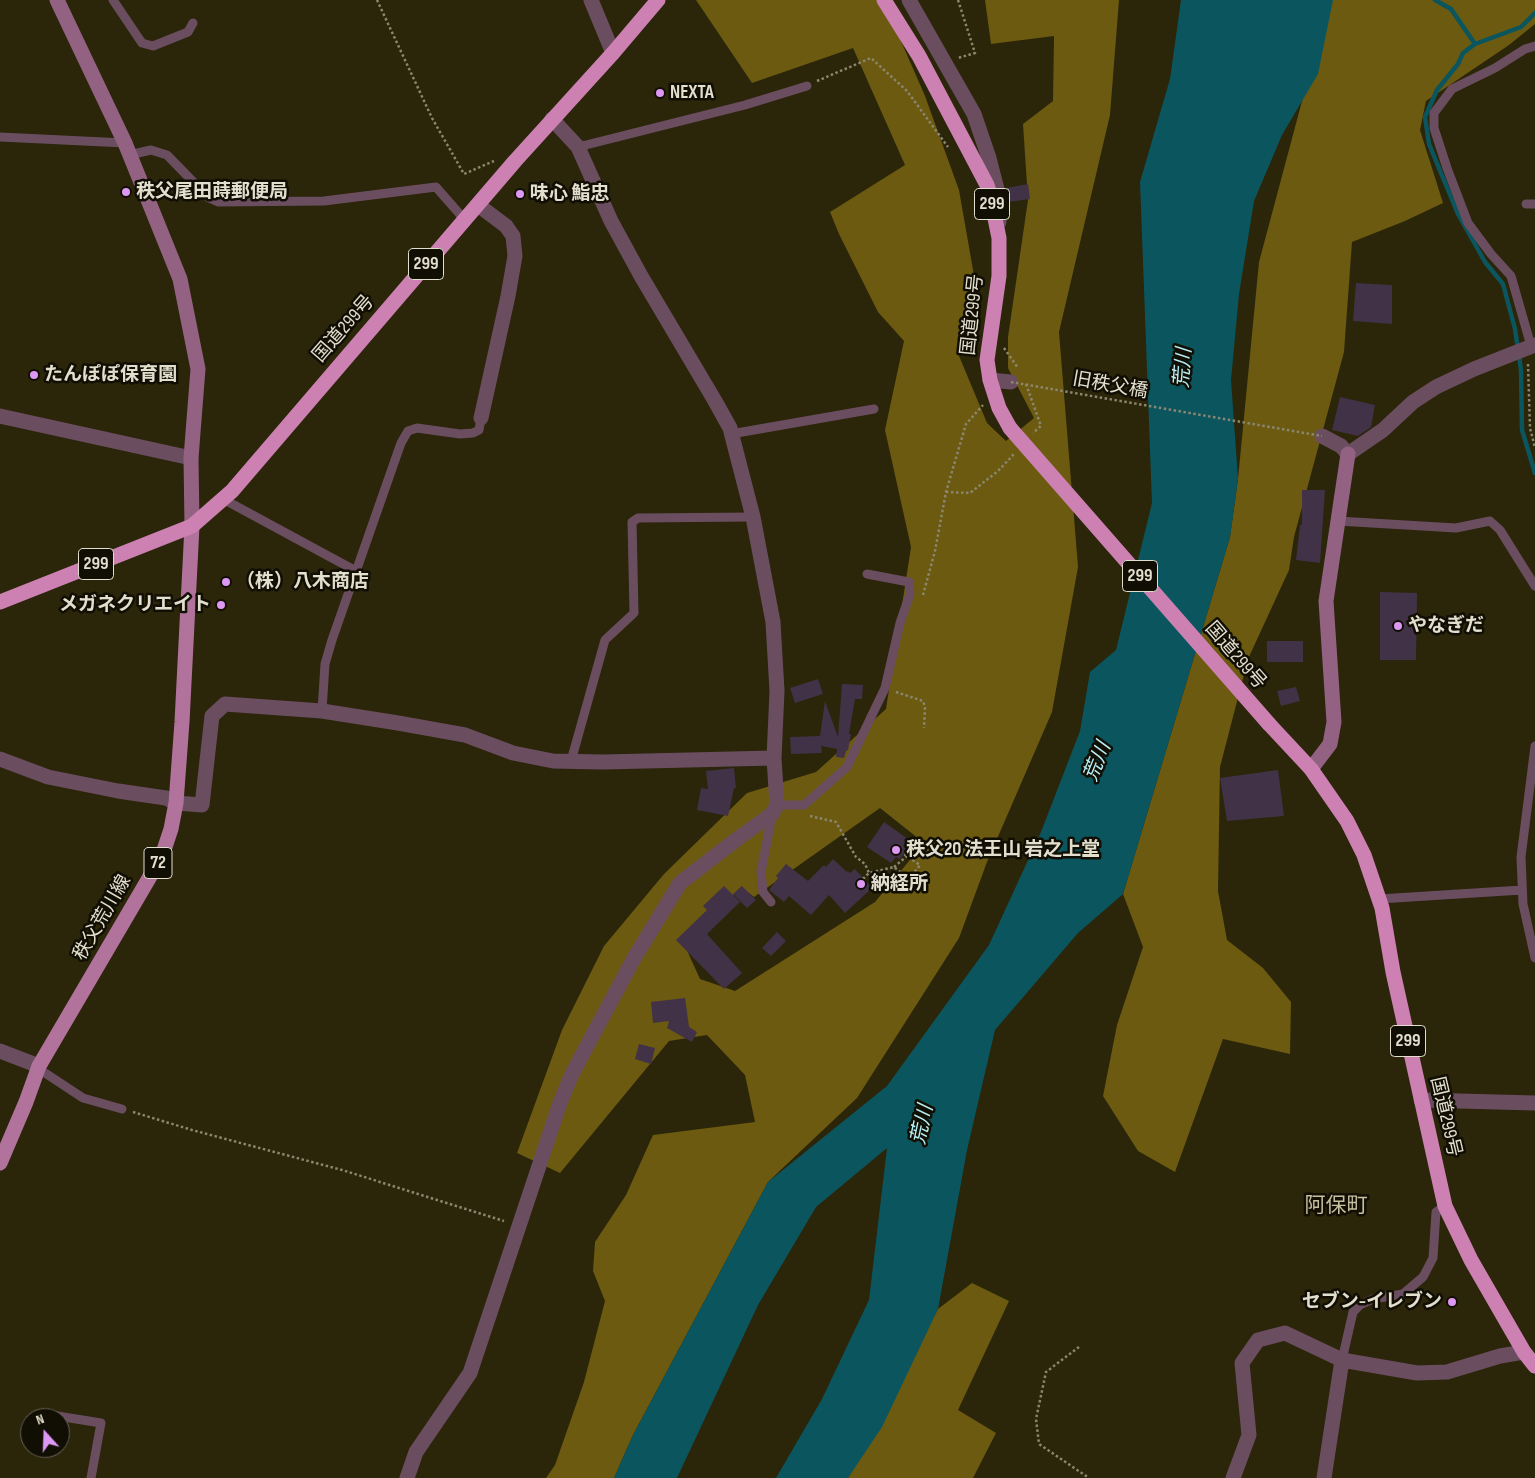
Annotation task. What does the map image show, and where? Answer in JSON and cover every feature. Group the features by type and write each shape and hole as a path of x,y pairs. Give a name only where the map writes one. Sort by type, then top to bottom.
{"highway":[{"name":"国道299号","path":"884,0 919,56 987,185 999,238 998,276 987,360 992,387 999,408 1010,428 1269,724 1311,769 1347,821 1364,855 1379,899 1445,1206 1471,1260 1524,1352 1535,1366"},
{"name":"国道299号","path":"0,602 192,526 232,491 464,219 613,53 656,1"}],"main road":[{"name":"秩父荒川線","path":"0,1163 39,1067 162,856 172,829 176,803 182,722 192,526"}],"street":[{"path":"58,0 127,149 180,279 198,369 191,458 192,526"},
{"path":"591,0 613,53"},
{"path":"909,0 974,114 1000,198 999,238"},
{"path":"407,1478 416,1452 470,1373 560,1103 572,1074 633,960 680,884 774,810 777,690 773,622 754,518 731,434 715,401 615,229 578,147 552,119"},
{"path":"478,205 506,226 512,236 515,256 482,418"},
{"path":"1311,769 1330,744 1334,722 1326,601 1348,454 1384,430 1412,402 1436,387 1531,346"},
{"path":"992,387 1016,378"},
{"path":"0,416 191,458"},
{"path":"1322,436 1341,446 1348,454"},
{"path":"0,760 48,777 118,791 166,798 176,803 202,805 212,716 225,704 322,711 398,723 465,735 514,752 553,761 603,762 774,758"},
{"path":"0,1051 39,1067"},
{"path":"1421,1100 1535,1103"},
{"path":"1233,1478 1249,1435 1242,1363 1258,1340 1285,1333 1342,1360 1417,1373 1447,1372 1500,1356 1524,1352"},
{"path":"1324,1478 1342,1360"}],"lane":[{"path":"112,0 142,43 153,46 188,32 193,23"},
{"path":"1531,346 1511,276 1491,254 1468,223 1434,128 1434,113 1452,89 1495,68 1525,49 1535,46"},
{"path":"578,147 807,86"},
{"path":"0,137 151,150 167,155 209,198 218,202 324,201 436,187 464,219"},
{"path":"731,434 874,408"},
{"path":"322,711 324,664 401,443 408,431 417,428 460,434 473,433 479,430 482,418"},
{"path":"223,499 356,571"},
{"path":"572,761 605,640 634,613 632,522 638,518 754,518"},
{"path":"1338,521 1456,528 1490,521 1500,530 1535,586"},
{"path":"771,902 763,892 761,872 774,810 804,805 847,767 885,688 900,623 910,594 909,582 867,574"},
{"path":"1535,746 1520,857 1523,904 1535,958"},
{"path":"1379,899 1522,890"},
{"path":"39,1067 83,1098 122,1109"},
{"path":"1342,1360 1353,1312 1360,1305 1373,1299 1402,1294 1423,1277 1432,1258 1436,1212 1445,1206"},
{"path":"70,1419 101,1424 91,1478"}],"path":[{"path":"376,0 432,118 464,174 500,158 515,161"},
{"path":"945,62 975,53 958,0"},
{"path":"807,86 871,58 907,92 952,152"},
{"path":"990,329 1016,378"},
{"path":"1531,346 1529,374 1530,428 1535,448"},
{"name":"旧秩父橋","path":"1016,378 1322,436"},
{"path":"922,596 935,551 946,492 966,424 992,387"},
{"path":"885,688 923,701 925,707 924,728"},
{"path":"809,816 836,822 856,857 865,864 869,873"},
{"path":"863,878 869,873 894,867 905,855 920,865 906,883 903,880 903,874 894,867"},
{"path":"122,1109 192,1130 342,1170 518,1225"},
{"path":"1079,1347 1046,1372 1036,1420 1039,1444 1089,1478"}],"shaded area":[{"path":"696,0 883,0 925,96 959,190 976,287 957,351 987,423 1006,441 1034,418 1008,368 1008,337 1028,200 1023,124 1053,101 1054,36 991,44 985,0 1119,0 1110,115 1059,332 1078,567 1052,712 987,862 959,938 857,1098 768,1182 633,1435 614,1478 546,1478 555,1465 584,1382 605,1301 593,1271 595,1242 626,1195 653,1135 755,1122 745,1075 707,1035 669,1041 560,1173 517,1153 562,1030 604,946 664,874 747,793 816,772 886,709 911,547 885,430 904,341 878,312 830,212 905,165 853,48 752,83","holes":["880,808 924,843 875,902 735,991 700,979 685,946 741,887 754,897"]},
{"path":"1329,0 1535,0 1535,24 1509,45 1426,101 1420,130 1443,203 1405,221 1352,242 1344,352 1294,537 1289,570 1248,659 1220,767 1218,891 1227,940 1263,968 1291,1002 1290,1054 1223,1039 1175,1172 1138,1151 1103,1096 1117,1025 1143,947 1123,894 1230,537 1238,479 1259,262"},
{"path":"972,1283 1009,1301 958,1410 996,1433 973,1478 848,1478 938,1309"}],"water":[{"name":"荒川","path":"1181,0 1333,0 1318,74 1282,135 1254,201 1239,294 1231,380 1238,479 1230,537 1123,894 1078,933 995,1030 967,1150 938,1309 882,1427 848,1478 776,1478 822,1399 869,1300 887,1148 816,1207 758,1305 677,1478 614,1478 633,1435 768,1182 887,1086 989,945 1041,832 1080,731 1090,672 1116,650 1152,503 1140,182 1170,79"}],"building":[{"path":"1028,184 1030,199 1008,202 1006,188"},
{"path":"1356,283 1392,285 1392,324 1353,321"},
{"path":"1340,397 1375,405 1371,427 1358,436 1332,430"},
{"path":"1302,490 1325,490 1320,563 1296,560 1300,525 1302,525"},
{"name":"やなぎだ","path":"1380,592 1417,593 1416,660 1380,660"},
{"path":"1267,641 1303,641 1303,662 1267,662"},
{"path":"818,679 823,694 795,703 790,688"},
{"path":"842,684 863,685 862,699 855,699 849,734 851,734 848,750 844,758 836,757 837,749 821,746 822,753 791,754 790,737 820,736 825,701 838,737"},
{"path":"1296,687 1300,701 1281,706 1277,691"},
{"path":"734,768 736,788 734,788 728,816 697,810 701,788 708,789 706,771"},
{"path":"1278,770 1284,816 1227,821 1220,778"},
{"path":"884,822 908,839 903,846 907,849 900,859 896,857 891,863 867,847"},
{"path":"833,859 847,872 850,873 855,869 872,888 845,913 829,895 811,915 789,896 784,902 769,890 778,878 776,876 786,864 808,881"},
{"path":"724,886 740,902 707,934 742,973 724,989 676,940 707,910 703,906"},
{"path":"742,886 756,900 747,908 733,894"},
{"path":"777,932 786,941 771,956 762,948"},
{"path":"685,998 689,1027 697,1032 692,1042 667,1028 669,1021 653,1023 651,1002"},
{"path":"639,1044 655,1048 651,1064 635,1059"}],"waterway":[{"path":"1435,0 1451,9 1475,44 1521,27 1535,13"},
{"path":"1475,44 1463,53 1458,64 1437,90 1425,117 1429,144 1458,214 1485,262 1503,284 1515,329 1521,370 1522,430 1535,473"}],"place":[{"name":"NEXTA","path":"660,93"},
{"name":"秩父尾田蒔郵便局","path":"126,192"},
{"name":"味心 鮨忠","path":"520,194"},
{"name":"たんぽぽ保育園","path":"34,375"},
{"name":"（株）八木商店","path":"226,582"},
{"name":"メガネクリエイト","path":"221,605"},
{"name":"やなぎだ","path":"1398,626"},
{"name":"秩父20 法王山 岩之上堂","path":"896,850"},
{"name":"納経所","path":"861,884"},
{"name":"セブン-イレブン","path":"1452,1302"}],"district":[{"name":"阿保町","path":"1336,1207"}]}
